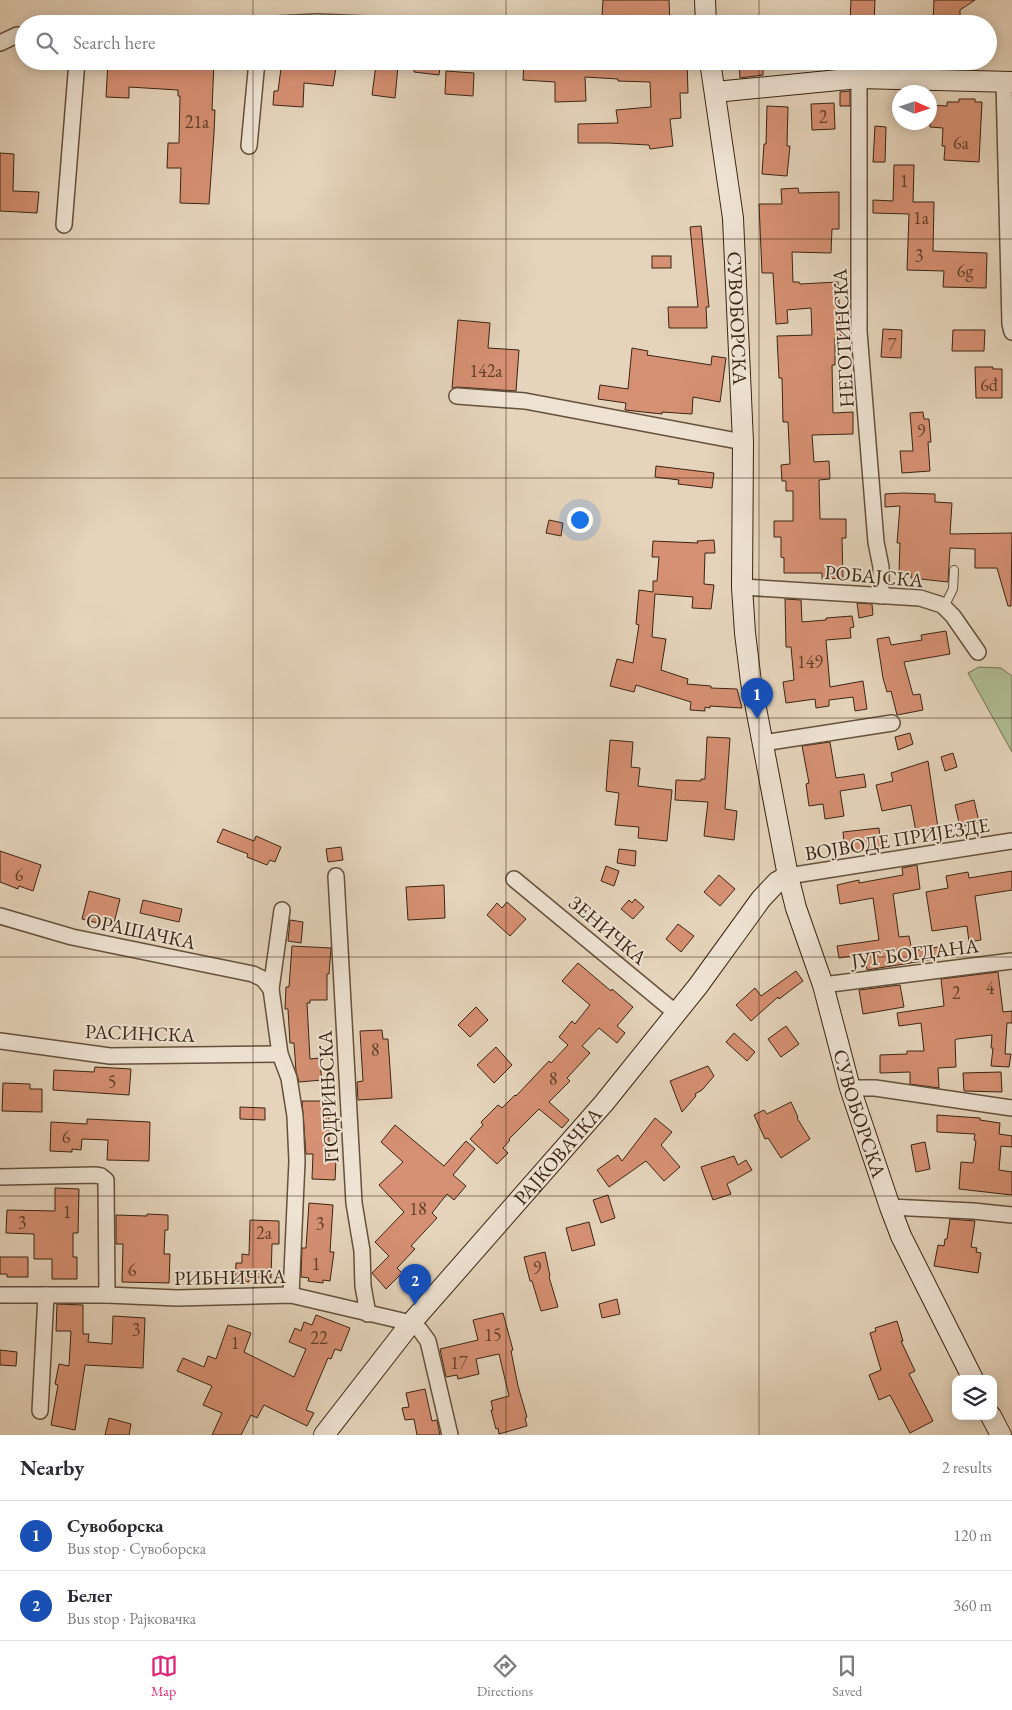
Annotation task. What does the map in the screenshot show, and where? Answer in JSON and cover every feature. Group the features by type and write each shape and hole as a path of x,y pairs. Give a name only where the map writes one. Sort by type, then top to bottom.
{"main road":[{"path":"705,0 706,15"},
{"name":"СУВОБОРСКА","path":"711,70 732,218 743,442 742,587 745,633 751,682 788,876 796,908 823,985 850,1088 901,1236 971,1375"},
{"path":"715,92 859,78 1008,82"},
{"name":"РАЈКОВАЧКА","path":"324,1435 412,1323 604,1103 698,986 761,898 777,882 788,876"},
{"path":"994,1420 1001,1435"}],"street":[{"path":"0,43 15,36"},
{"path":"64,225 76,70"},
{"path":"249,146 256,70"},
{"name":"НЕГОТИНСКА","path":"859,78 859,332 876,542 881,567 882,596"},
{"path":"1008,82 1010,324 1012,332"},
{"path":"457,396 525,401 743,442"},
{"name":"РОБАЈСКА","path":"742,587 920,598 942,605 953,616 978,652"},
{"path":"763,743 892,723"},
{"name":"ВОЈВОДЕ ПРИЈЕЗДЕ","path":"788,876 1012,841"},
{"name":"ПОДРИЊСКА","path":"336,876 354,1203 362,1251 363,1286 368,1314"},
{"name":"ЗЕНИЧКА","path":"514,879 676,1013"},
{"name":"ПОДРИЊСКА","path":"282,910 271,988 280,1054 293,1094 297,1161 291,1295"},
{"name":"ОРАШАЧКА","path":"0,916 72,937 254,974 263,979 271,988"},
{"name":"ЈУГ БОГДАНА","path":"823,985 1012,960"},
{"name":"РАСИНСКА","path":"0,1041 110,1056 280,1054"},
{"path":"850,1088 875,1088 1012,1108"},
{"path":"0,1177 95,1175 101,1176 106,1180 107,1295"},
{"path":"890,1206 1012,1215"},
{"name":"РИБНИЧКА","path":"0,1295 107,1295 177,1298 291,1295 412,1323"},
{"path":"40,1412 46,1295"},
{"path":"412,1323 428,1341 450,1435"}],"lane":[{"path":"944,607 953,589 954,570"}],"green space":[{"path":"979,667 1001,668 1012,676 1012,752 968,673"}],"building":[{"path":"603,0 669,0 670,15 602,15"},
{"path":"851,0 875,0 874,15 850,15"},
{"path":"934,0 975,0 960,10 960,15 933,15"},
{"path":"108,70 214,70 212,110 215,110 209,204 180,203 181,168 167,168 168,143 179,143 180,96 178,96 178,90 129,87 129,98 106,97"},
{"path":"281,70 336,70 333,86 304,83 303,107 273,105 274,91 278,91"},
{"path":"375,70 398,70 395,98 372,95"},
{"path":"414,70 440,70 439,75 414,72"},
{"path":"524,70 687,70 688,93 680,93 681,118 670,119 673,146 650,149 649,145 578,143 578,124 618,123 616,110 651,107 650,82 585,77 586,101 555,102 555,82 523,80"},
{"path":"740,70 763,70 763,75 740,78"},
{"path":"446,71 474,73 473,96 445,94"},
{"path":"850,91 850,106 840,106 840,92"},
{"path":"959,99 975,99 975,102 982,102 979,162 944,160 945,146 942,146 943,128 937,128 937,105 947,106 947,102 959,102"},
{"path":"834,103 835,129 812,130 811,104"},
{"path":"767,106 788,107 787,146 790,146 787,176 762,174 764,144 766,144"},
{"path":"875,126 886,127 885,162 873,162"},
{"path":"0,153 14,154 13,191 39,192 37,213 0,211"},
{"path":"894,165 914,165 913,202 934,202 933,251 987,253 986,288 943,287 944,271 907,270 909,214 873,213 873,200 893,201"},
{"path":"798,188 799,193 839,192 839,229 832,229 831,253 792,252 793,282 799,282 800,284 838,282 841,338 835,338 835,365 832,365 833,413 853,412 853,434 812,435 814,462 829,461 830,479 819,480 820,519 846,519 846,538 842,538 843,578 822,579 822,573 784,573 784,558 781,557 781,537 774,537 774,521 793,521 793,491 786,491 786,481 782,481 781,465 790,464 788,422 783,422 782,378 779,378 777,336 812,335 811,308 787,310 788,323 776,324 773,273 762,273 759,204 782,204 781,189"},
{"path":"701,226 709,307 706,307 707,328 669,328 668,307 698,307 690,227"},
{"path":"652,256 671,256 671,268 652,268"},
{"path":"458,320 490,323 488,348 519,350 516,391 452,388"},
{"path":"883,329 902,330 901,358 881,357"},
{"path":"953,330 985,330 984,351 952,351"},
{"path":"632,348 648,351 647,355 711,365 712,356 726,358 720,402 693,397 692,414 662,412 662,414 625,410 626,403 598,399 600,385 628,389"},
{"path":"975,367 1002,369 1002,398 976,398"},
{"path":"923,412 924,419 929,419 931,442 928,442 930,471 902,473 900,451 913,451 910,413"},
{"path":"656,466 714,473 712,488 678,484 679,480 655,477"},
{"path":"885,494 935,494 935,502 952,503 950,534 1012,533 1011,606 1008,606 997,568 975,568 975,549 950,548 948,582 911,578 911,573 899,572 900,543 897,543 900,506 885,507"},
{"path":"549,520 563,523 561,536 546,533"},
{"path":"714,540 715,553 705,553 704,584 714,585 711,609 692,608 693,597 655,594 652,637 666,639 661,670 688,679 687,684 711,686 711,688 737,689 742,708 710,706 710,708 705,707 705,711 690,710 691,702 636,685 634,692 610,686 617,659 633,663 639,625 636,624 639,590 653,592 653,581 657,581 659,557 652,557 653,541 698,543 697,541"},
{"path":"785,599 801,600 802,622 852,616 854,627 850,628 851,638 826,640 830,687 863,681 867,709 855,711 853,697 829,700 829,706 816,708 815,699 786,703 783,682 794,680 791,647 786,647"},
{"path":"857,603 872,604 873,615 859,618"},
{"path":"946,631 950,654 904,662 913,695 920,694 923,710 897,715 891,691 887,692 883,678 877,639 889,637 891,645 922,640 921,635"},
{"path":"910,733 913,744 898,750 895,737"},
{"path":"707,737 730,738 725,809 737,811 734,840 704,836 708,802 675,800 676,780 701,781 701,779 705,779"},
{"path":"610,740 633,742 631,767 640,768 638,786 672,790 667,841 638,838 639,827 615,825 619,793 606,791"},
{"path":"830,742 836,778 864,774 866,787 840,791 844,816 825,819 823,804 809,806 806,784 809,783 802,746"},
{"path":"953,753 957,767 945,771 941,757"},
{"path":"928,761 938,828 916,832 911,805 882,811 876,785 893,781 891,773"},
{"path":"974,800 979,822 960,827 955,805"},
{"path":"879,828 881,848 845,853 843,832"},
{"path":"223,829 254,841 256,836 281,847 275,862 270,860 267,865 247,857 248,854 217,842"},
{"path":"341,847 343,860 328,862 326,849"},
{"path":"619,849 636,851 635,866 617,863"},
{"path":"0,851 41,865 33,891 19,886 18,889 0,882"},
{"path":"917,865 920,889 893,894 899,937 909,936 912,951 939,947 941,958 867,970 865,954 839,958 837,946 879,940 873,898 840,904 837,885 859,880 859,883 903,875 902,868"},
{"path":"606,866 619,871 614,886 601,881"},
{"path":"1012,871 1012,890 975,896 981,940 969,942 967,926 932,931 926,892 948,888 946,876 968,872 969,878"},
{"path":"719,875 735,889 720,906 704,892"},
{"path":"444,885 445,918 408,920 406,887"},
{"path":"89,891 120,899 113,927 82,919"},
{"path":"635,899 644,907 633,919 621,909 629,900 632,903"},
{"path":"143,900 182,909 179,922 140,913"},
{"path":"507,902 526,919 510,936 487,915 497,903 502,908"},
{"path":"290,920 303,922 301,943 288,941"},
{"path":"678,924 694,936 681,952 666,939"},
{"path":"292,946 331,948 329,974 327,974 327,1000 310,1000 310,1003 307,1003 310,1059 319,1058 322,1080 299,1082 296,1071 294,1043 290,1043 288,1009 285,1009 286,987 289,987"},
{"path":"578,963 633,1007 617,1026 625,1033 617,1043 599,1028 582,1046 590,1053 567,1078 570,1081 549,1102 569,1120 562,1128 539,1109 509,1139 503,1148 508,1153 497,1164 470,1139 483,1125 481,1122 498,1105 502,1108 516,1096 549,1061 551,1063 568,1045 559,1037 572,1021 575,1024 590,1005 562,981"},
{"path":"796,971 803,981 779,999 778,997 751,1021 736,1005 755,988 761,996"},
{"path":"998,972 1003,1012 1012,1011 1012,1023 1007,1023 1005,1054 1011,1054 1009,1067 991,1066 992,1035 955,1040 956,1067 938,1068 939,1088 910,1084 910,1072 880,1073 880,1055 907,1054 907,1051 924,1051 921,1023 899,1026 897,1013 944,1006 941,979"},
{"path":"900,985 904,1007 863,1014 859,990"},
{"path":"476,1007 488,1020 470,1037 458,1025"},
{"path":"786,1026 799,1044 781,1057 768,1039"},
{"path":"382,1030 383,1039 388,1039 392,1098 358,1100 357,1082 363,1081 360,1031"},
{"path":"734,1033 755,1052 747,1061 726,1042"},
{"path":"496,1047 512,1065 494,1083 477,1065"},
{"path":"708,1066 714,1076 702,1090 695,1094 696,1096 682,1112 670,1081"},
{"path":"95,1067 131,1069 129,1095 53,1090 54,1070 94,1072"},
{"path":"1001,1072 1002,1092 964,1091 963,1073"},
{"path":"3,1083 30,1084 30,1089 42,1089 42,1112 2,1111"},
{"path":"302,1101 329,1101 329,1159 336,1159 335,1180 312,1179 313,1154 306,1154"},
{"path":"791,1102 797,1118 810,1139 781,1158 768,1138 765,1139 754,1115 764,1110 767,1114"},
{"path":"240,1107 265,1108 265,1120 240,1119"},
{"path":"937,1115 980,1118 980,1120 1000,1123 999,1134 1012,1136 1012,1147 1001,1146 999,1170 1012,1172 1012,1195 959,1189 961,1162 973,1163 975,1134 937,1132"},
{"path":"655,1118 672,1132 661,1145 680,1167 664,1181 646,1161 609,1187 597,1170 618,1155 622,1161"},
{"path":"87,1119 150,1122 149,1161 107,1160 108,1140 82,1139 81,1150 72,1149 72,1152 50,1151 51,1122 87,1124"},
{"path":"395,1125 444,1166 466,1141 475,1149 453,1175 466,1186 454,1200 447,1194 432,1213 437,1218 411,1246 415,1249 397,1268 402,1273 386,1289 372,1273 389,1256 375,1242 404,1212 379,1185 403,1162 381,1142"},
{"path":"925,1142 930,1169 916,1172 911,1145"},
{"path":"734,1156 738,1165 746,1160 752,1170 727,1184 731,1194 713,1200 701,1167"},
{"path":"55,1188 79,1189 78,1233 73,1233 73,1257 77,1257 77,1279 52,1279 52,1259 34,1259 34,1234 6,1233 7,1210 55,1211"},
{"path":"608,1195 615,1218 601,1223 593,1200"},
{"path":"309,1203 333,1205 330,1252 334,1252 330,1281 323,1280 323,1283 308,1281 309,1278 301,1277 302,1248 306,1248"},
{"path":"147,1214 168,1215 168,1230 165,1230 164,1254 170,1254 169,1283 122,1282 123,1244 116,1244 116,1215 147,1216"},
{"path":"950,1219 975,1221 971,1247 977,1248 976,1252 981,1253 978,1273 934,1266 938,1245 944,1246 945,1239 947,1239"},
{"path":"250,1220 279,1221 279,1244 272,1244 271,1278 249,1277 249,1282 235,1281 236,1263 242,1263 242,1254 249,1255"},
{"path":"589,1222 595,1245 572,1251 566,1228"},
{"path":"545,1252 549,1277 558,1307 541,1311 524,1257"},
{"path":"0,1257 28,1257 28,1277 7,1277 7,1274 0,1274"},
{"path":"617,1299 620,1314 602,1318 599,1304"},
{"path":"57,1304 83,1305 83,1334 89,1334 88,1342 112,1344 113,1316 145,1318 143,1368 85,1365 75,1430 51,1425 58,1385 55,1384 59,1364 69,1366 71,1331 56,1331"},
{"path":"503,1313 513,1350 511,1351 527,1417 525,1418 527,1426 499,1434 491,1410 493,1410 491,1401 509,1396 499,1354 476,1359 479,1374 458,1379 457,1375 446,1377 440,1349 478,1340 473,1320"},
{"path":"316,1315 350,1328 341,1351 335,1349 331,1359 328,1358 306,1410 314,1413 307,1426 264,1405 257,1418 251,1415 241,1435 212,1435 222,1413 203,1405 212,1386 177,1371 183,1358 204,1367 208,1356 216,1359 228,1325 251,1333 244,1352 294,1377 306,1349 289,1342 295,1328 301,1331 304,1322 312,1325"},
{"path":"897,1321 903,1341 901,1341 915,1371 909,1374 933,1421 910,1433 890,1395 879,1400 869,1375 881,1370 870,1333 876,1331 875,1328"},
{"path":"0,1350 17,1352 16,1366 0,1365"},
{"path":"425,1389 432,1421 437,1420 440,1435 417,1435 414,1419 405,1420 402,1408 409,1407 406,1393"},
{"path":"109,1418 131,1424 129,1435 105,1435"}],"place":[{"name":"Сувоборска","path":"757,719"},
{"name":"Белег","path":"415,1305"}]}
